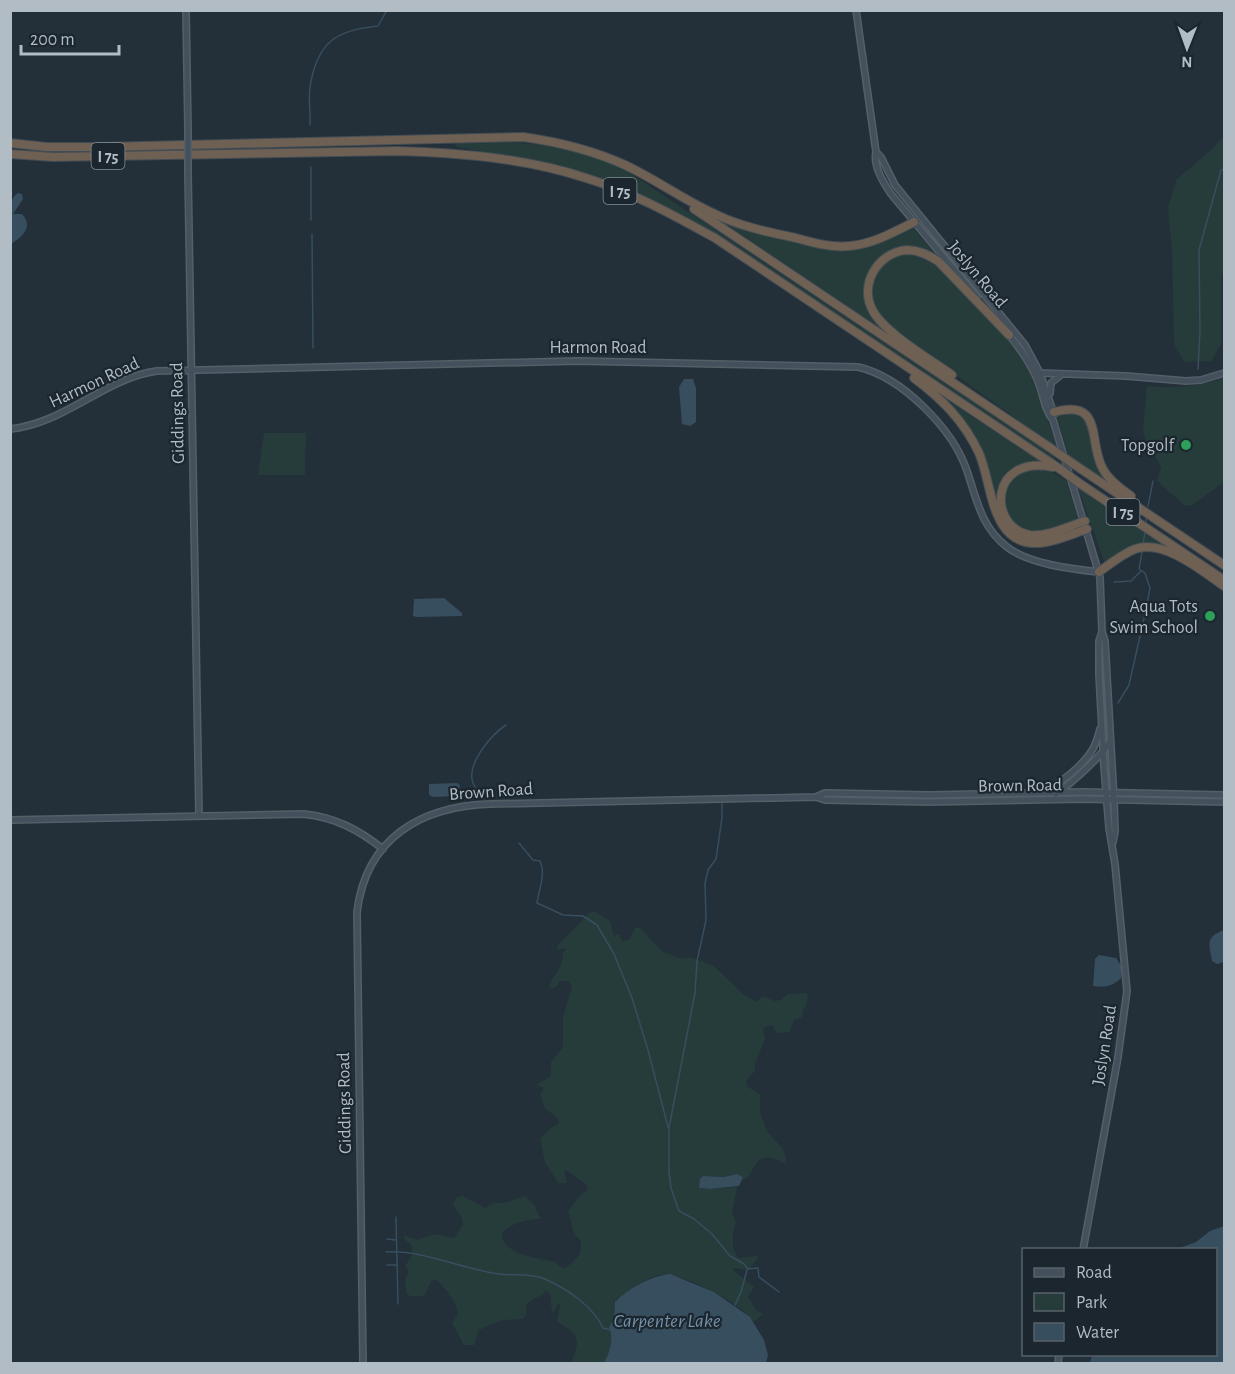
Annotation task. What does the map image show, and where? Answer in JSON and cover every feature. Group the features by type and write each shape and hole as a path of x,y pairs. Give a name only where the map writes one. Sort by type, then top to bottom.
{"highway":[{"name":"I 75","path":"10,143 47,147 90,147 524,137 585,149 625,165 651,179 1224,565"},
{"name":"I 75","path":"10,154 52,158 397,151 483,155 587,178 655,205 715,238 1080,483 1165,545"},
{"path":"651,179 726,219 823,245 844,247 860,244 914,222"},
{"path":"1005,416 880,321 871,308 868,295 872,273 880,262 894,253 909,250 927,254 946,268 1009,335"},
{"path":"898,363 949,407 962,424 979,454 995,509 1006,531 1022,541 1039,543 1086,525"},
{"path":"1053,413 1071,410 1078,411 1087,417 1094,427 1098,459 1106,474 1157,518"},
{"path":"1058,468 1029,465 1011,474 1001,497 1006,518 1017,529 1036,535 1086,525"},
{"path":"1099,572 1135,549 1165,545 1224,580"},
{"path":"1182,555 1224,586"}],"main road":[{"name":"Giddings Road","path":"186,10 199,816"},
{"name":"Joslyn Road","path":"856,10 878,168 891,194 1023,353 1037,373 1050,416 1053,413"},
{"name":"Joslyn Road","path":"876,152 900,192 1017,335 1037,373 1053,413 1099,572 1102,632 1106,641 1114,793 1115,832 1112,844"},
{"path":"891,194 895,190 900,192"},
{"path":"914,222 925,221"},
{"name":"Harmon Road","path":"10,429 54,417 138,374 158,370 578,361 858,367 887,379 940,424 961,455 984,521 998,540 1029,559 1099,572"},
{"path":"1037,373 1186,381 1201,380 1224,373"},
{"path":"1053,413 1049,388 1051,383 1063,374"},
{"name":"Joslyn Road","path":"1083,1248 1127,998 1125,962 1106,800 1099,641 1102,632"},
{"path":"1035,794 1058,783 1086,758 1094,748 1102,724"},
{"path":"1044,800 1057,793 1103,751 1111,738"},
{"name":"Brown Road","path":"816,797 825,793 957,795 1114,793 1206,795 1224,799"},
{"path":"837,800 839,794"},
{"path":"910,802 921,799 954,799 957,795"},
{"path":"1150,802 1200,800 1206,795"},
{"path":"1206,795 1206,802"},
{"name":"Brown Road","path":"383,849 402,830 418,820 435,812 459,806 816,797 825,800 910,802 1114,800 1206,802 1224,799"},
{"path":"10,820 300,814 319,816 352,827 383,849"},
{"name":"Giddings Road","path":"363,1364 357,924 364,883 383,849"}],"green space":[{"path":"1224,136 1224,273 1221,275 1221,344 1212,361 1184,362 1174,344 1172,249 1168,208 1176,180"},
{"path":"460,141 547,146 588,156 630,173 1054,456 1055,460 734,245 683,215 613,183 552,164 456,147 455,144"},
{"path":"717,218 840,250 913,228 942,261 909,249 878,263 868,304 911,349"},
{"path":"906,253 927,257 943,268 1016,349 1034,378 1057,448 889,327 873,307 871,285 878,269 892,257"},
{"name":"Topgolf","path":"1224,378 1224,482 1191,506 1184,505 1157,481 1161,467 1145,439 1143,429 1147,386 1186,386"},
{"path":"941,396 1041,462 1016,469 999,500 1019,533 1069,531 1034,540 1014,533 1002,521 987,469"},
{"path":"1077,413 1087,419 1110,483 1069,456 1056,415"},
{"path":"264,433 306,433 305,475 258,475"},
{"path":"1026,469 1047,469 1066,480 1077,516 1074,523 1049,531 1034,532 1025,530 1011,519 1004,504 1006,487 1011,479"},
{"path":"1078,488 1167,547 1153,545 1105,564"},
{"path":"594,911 610,921 614,936 619,934 622,941 629,940 635,928 639,927 662,951 679,958 693,958 714,966 742,993 757,1002 762,996 775,1001 781,1000 788,994 806,993 808,997 802,1017 794,1020 789,1032 776,1033 770,1025 763,1028 765,1039 755,1064 755,1071 746,1081 748,1087 760,1094 760,1112 767,1131 783,1149 785,1164 776,1159 764,1158 758,1161 749,1176 743,1180 743,1177 737,1174 724,1177 703,1176 699,1188 737,1187 732,1214 736,1222 733,1236 734,1250 739,1258 759,1256 749,1270 735,1268 733,1270 754,1287 748,1297 756,1310 763,1314 754,1322 737,1306 710,1290 682,1278 660,1275 636,1286 615,1302 610,1353 604,1363 571,1363 576,1349 576,1338 570,1330 557,1322 560,1305 558,1304 552,1312 550,1294 546,1290 527,1303 526,1315 523,1319 503,1320 479,1330 474,1345 464,1345 452,1323 458,1314 455,1305 437,1280 432,1280 424,1296 410,1296 406,1293 405,1279 409,1272 405,1265 412,1250 411,1244 405,1240 404,1235 417,1240 435,1234 454,1238 463,1224 461,1216 453,1205 457,1197 463,1196 485,1208 493,1203 503,1203 525,1196 534,1205 541,1219 520,1222 502,1233 507,1246 521,1254 553,1262 564,1268 580,1254 581,1241 574,1234 568,1211 582,1193 586,1192 588,1186 566,1170 564,1171 567,1183 558,1183 545,1162 540,1139 549,1129 559,1123 558,1119 545,1108 540,1094 544,1088 536,1085 551,1076 551,1062 563,1047 563,1017 572,987 569,981 559,981 554,988 549,987 560,967 563,952 566,950 565,948 557,950 558,945 588,914"}],"water":[{"path":"18,193 22,194 23,199 13,214 22,214 27,227 22,235 11,244 10,209 11,202"},
{"path":"684,379 693,379 696,388 696,422 690,426 682,424 679,387"},
{"path":"444,598 462,613 462,616 413,616 414,599"},
{"path":"457,783 460,785 459,794 456,796 433,797 429,795 429,784"},
{"path":"1224,930 1224,962 1217,964 1212,961 1210,942 1214,935"},
{"path":"1099,955 1116,958 1122,967 1121,978 1112,985 1093,986 1095,959"},
{"path":"737,1174 743,1177 739,1186 699,1188 700,1179 703,1176 724,1177"},
{"path":"1224,1226 1224,1363 1090,1363 1092,1356 1217,1356 1217,1248 1180,1248 1196,1242 1210,1231"},
{"name":"Carpenter Lake","path":"670,1274 714,1292 750,1317 764,1340 768,1355 766,1363 604,1363 611,1345 609,1327 614,1318 615,1302 641,1284 655,1277"}],"waterway":[{"path":"310,125 310,87 313,72 323,49 339,35 378,26 387,10"},
{"path":"311,167 311,220"},
{"path":"1198,369 1199,250 1221,170 1224,169"},
{"path":"312,234 313,348"},
{"path":"1148,506 1153,481"},
{"path":"1143,544 1145,532"},
{"path":"1118,703 1129,685 1150,588 1145,573 1139,569 1142,552"},
{"path":"1114,582 1131,581 1141,571"},
{"path":"484,799 476,790 473,782 474,764 488,741 506,725"},
{"path":"722,803 716,859 708,870 705,883 706,920 697,961 695,993 669,1128 669,1172 671,1188 679,1211 694,1219 712,1234 730,1256 748,1269"},
{"path":"519,843 533,860 540,861 542,866 537,903 563,915 583,916 597,925 614,954 632,998 668,1127"},
{"path":"396,1217 398,1304"},
{"path":"387,1239 396,1240"},
{"path":"386,1252 415,1254 485,1272 540,1277 578,1299 593,1312 603,1328 611,1330"},
{"path":"387,1265 396,1265"},
{"path":"748,1269 758,1268 759,1277 779,1292"},
{"path":"735,1305 747,1270"}],"place":[{"name":"Topgolf","path":"1186,445"},
{"name":"Aqua Tots Swim School","path":"1210,616"}]}
